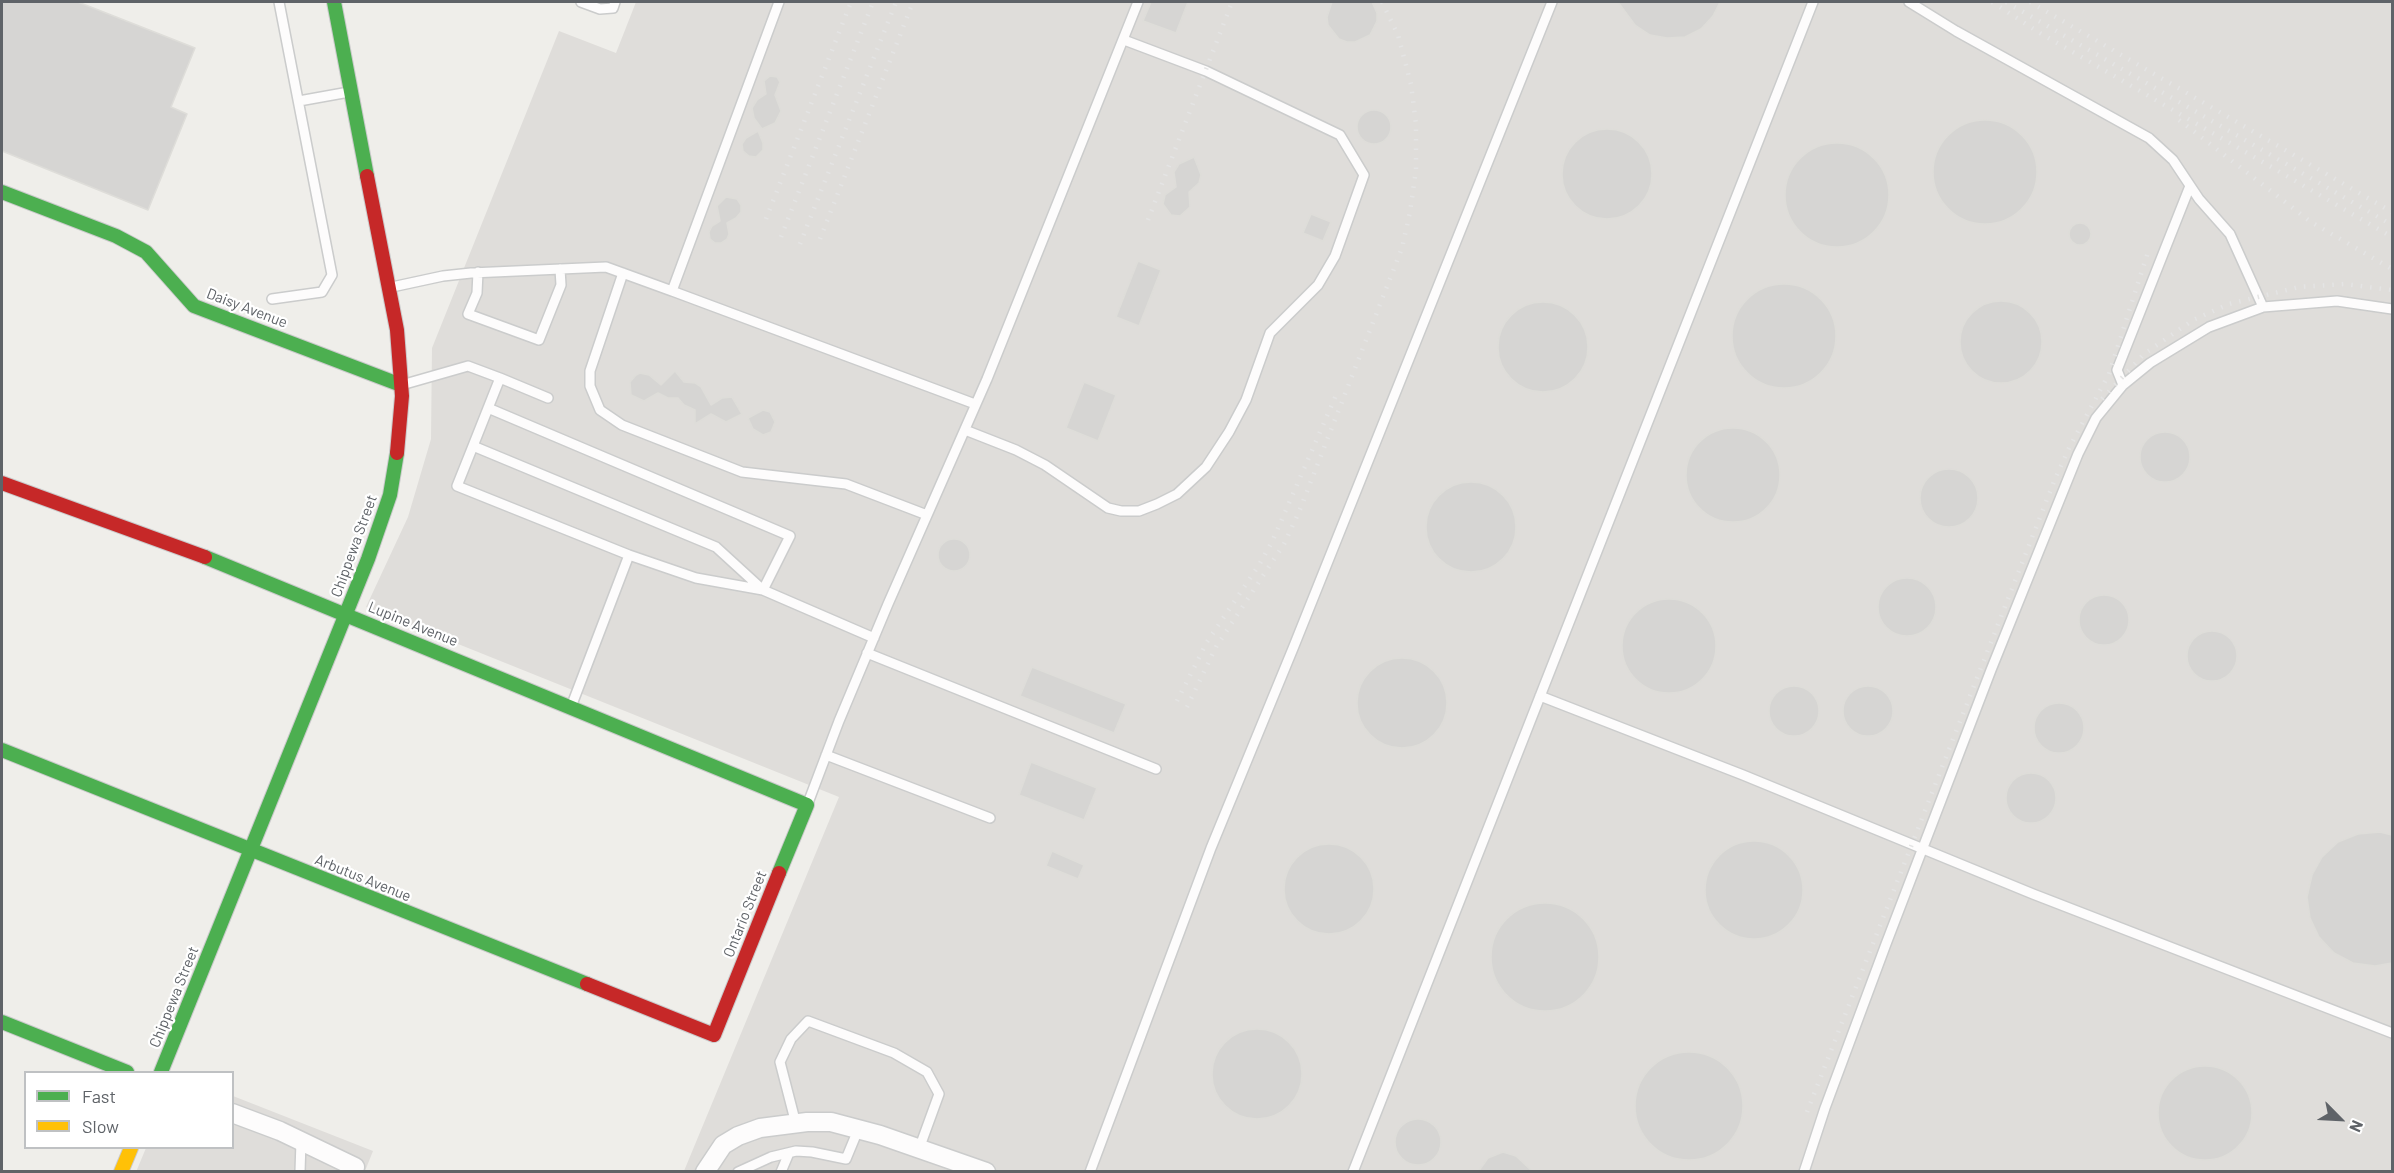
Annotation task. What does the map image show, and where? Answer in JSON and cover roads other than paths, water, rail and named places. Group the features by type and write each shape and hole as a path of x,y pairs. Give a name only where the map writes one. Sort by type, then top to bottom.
{"street":[{"name":"Chippewa Street","path":"161,1071 347,615 390,495 400,429 401,362 390,287 334,2"},
{"name":"Daisy Avenue","path":"2,192 116,236 146,252 194,306 401,385"},
{"name":"Lupine Avenue","path":"2,483 213,560 807,805"},
{"name":"Arbutus Avenue","path":"2,750 251,852 714,1035"},
{"name":"Ontario Street","path":"714,1035 807,805"},
{"path":"2,1022 124,1071"},
{"path":"234,1114 301,1141 355,1169"},
{"path":"705,1172 723,1145 738,1136 760,1128 831,1122 986,1172"},
{"path":"122,1172 131,1149"}],"lane":[{"path":"272,299 322,292 332,275 279,2"},
{"path":"581,2 600,9 613,8 615,2"},
{"path":"672,291 779,2"},
{"path":"807,805 867,653 975,405 1138,2"},
{"path":"1090,1172 1211,848 1552,2"},
{"path":"1353,1172 1813,2"},
{"path":"1909,2 1956,31 2149,138 2173,160 2190,186 2230,234 2263,307"},
{"path":"964,430 1016,450 1045,465 1108,508 1139,511 1157,504 1178,494 1206,467 1246,400 1270,333 1318,285 1335,256 1364,175 1340,135 1206,71 1124,40"},
{"path":"299,101 352,91"},
{"path":"2123,385 2117,370 2190,186"},
{"path":"390,287 443,276 478,272 606,267 975,405"},
{"path":"478,272 477,293 468,314 539,340 561,285 560,269"},
{"path":"623,273 591,371 590,386 600,410 622,425 742,472 846,484 927,515"},
{"path":"1804,1172 1825,1108 1922,849 2078,454 2096,418 2123,385 2150,363 2209,327 2263,307 2337,301 2392,309"},
{"path":"401,385 468,366 548,398"},
{"path":"500,378 457,486 629,555 696,578 763,590 874,638"},
{"path":"488,408 789,536 763,590"},
{"path":"473,446 716,547 763,590"},
{"path":"571,707 629,555"},
{"path":"867,653 1156,769"},
{"path":"1540,696 2392,1033"},
{"path":"826,755 990,818"},
{"path":"796,1124 780,1062 791,1039 808,1021 894,1053 927,1072 939,1094 919,1149"},
{"path":"738,1172 750,1164 789,1153 812,1152 846,1159 858,1130"},
{"path":"300,1172 301,1141"},
{"path":"781,1172 789,1153"}],"railway":[{"path":"766,219 851,2"},
{"path":"781,237 873,2"},
{"path":"800,244 896,2"},
{"path":"820,239 913,2"},
{"path":"1148,220 1232,2"},
{"path":"1187,707 1216,647 1284,544 1299,512 1402,248 1416,170 1416,124 1411,84 1398,35 1382,2"},
{"path":"1992,2 2040,33 2392,237"},
{"path":"2006,2 2392,225"},
{"path":"2030,2 2392,212"},
{"path":"2179,120 2311,222 2392,269"},
{"path":"1807,1112 2055,479 2109,374 2148,252"},
{"path":"2102,399 2144,354 2193,320 2229,304 2299,287 2344,284 2392,290"},
{"path":"1177,701 1207,642 1272,542 1337,393"}]}
